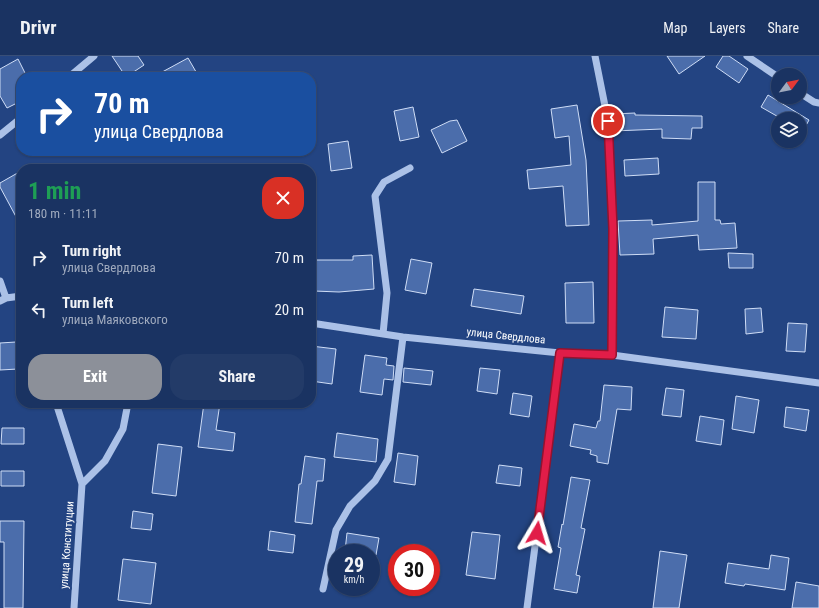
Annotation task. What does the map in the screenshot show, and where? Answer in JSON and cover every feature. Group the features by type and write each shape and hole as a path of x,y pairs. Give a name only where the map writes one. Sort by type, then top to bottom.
{"street":[{"path":"75,72 94,56"},
{"path":"595,56 608,121 613,229 612,355"},
{"path":"748,56 771,72"},
{"path":"807,98 819,103"},
{"path":"0,135 16,122"},
{"path":"383,334 386,293 375,196 384,182 410,168"},
{"path":"0,281 3,299 16,297"},
{"name":"улица Свердлова","path":"316,324 403,337 560,353 612,355 819,383"},
{"path":"323,589 336,530 350,506 375,481 388,459 403,337"},
{"path":"527,608 560,353"},
{"name":"улица Конституции","path":"58,408 82,484 74,608"},
{"path":"82,484 105,461 123,429 127,408"}],"building":[{"path":"112,56 138,56 144,65 134,72 123,72"},
{"path":"667,56 705,56 679,74"},
{"path":"723,56 729,56 748,69 739,83 716,67"},
{"path":"188,58 196,72 162,72"},
{"path":"18,59 24,72 16,72 16,104 7,108 0,96 0,69"},
{"path":"768,95 771,97 771,104 783,104 796,112 771,113 761,107"},
{"path":"577,105 586,160 589,225 566,226 563,186 529,189 527,170 571,165 569,136 555,138 551,109"},
{"path":"413,107 419,137 400,141 394,111"},
{"path":"635,113 635,115 702,116 702,128 692,128 691,139 662,138 662,129 613,131 612,114"},
{"path":"457,120 467,141 442,153 431,130 450,121"},
{"path":"348,141 352,168 331,171 328,144"},
{"path":"658,158 659,174 625,176 624,160"},
{"path":"16,174 16,217 0,187 0,183"},
{"path":"698,182 715,182 715,220 720,220 721,224 735,223 737,248 699,250 698,235 653,239 654,254 620,255 618,221 652,220 652,225 698,221"},
{"path":"728,253 753,254 753,268 729,268"},
{"path":"372,255 374,289 339,292 316,291 316,260 353,260 353,256"},
{"path":"411,259 432,263 426,294 405,290"},
{"path":"593,282 594,323 566,323 565,283"},
{"path":"474,289 524,296 521,314 471,306"},
{"path":"665,307 698,310 696,339 662,337"},
{"path":"761,308 763,332 746,334 745,309"},
{"path":"788,323 807,324 805,352 786,351"},
{"path":"16,342 16,369 0,370 0,343"},
{"path":"316,347 336,349 332,384 316,382"},
{"path":"365,355 387,358 386,365 394,366 393,380 384,379 382,395 360,392"},
{"path":"404,368 433,371 431,385 403,382"},
{"path":"480,368 500,370 497,394 477,391"},
{"path":"604,385 632,387 631,410 617,409 608,464 597,462 597,456 590,454 591,450 570,446 574,424 596,428 598,421 600,421"},
{"path":"666,388 684,390 681,417 662,415"},
{"path":"513,393 532,396 529,417 510,414"},
{"path":"736,396 759,400 754,433 732,429"},
{"path":"786,407 809,410 806,431 784,427"},
{"path":"203,408 219,408 216,430 235,433 233,451 198,447"},
{"path":"700,416 724,420 721,445 696,441"},
{"path":"2,428 24,428 24,444 1,444"},
{"path":"337,433 378,439 376,462 334,457"},
{"path":"158,444 182,447 176,496 152,493"},
{"path":"398,453 418,456 415,485 394,482"},
{"path":"305,456 325,459 323,481 317,481 312,524 295,522 299,484 301,484"},
{"path":"499,465 522,468 520,486 496,483"},
{"path":"1,471 24,471 24,486 1,486"},
{"path":"571,477 590,480 581,528 585,529 576,575 580,576 577,593 554,589 561,548 558,547"},
{"path":"133,511 153,514 151,530 131,528"},
{"path":"0,521 24,521 23,608 4,608 4,542 0,542"},
{"path":"270,531 295,535 293,553 268,550"},
{"path":"472,532 500,535 495,579 466,575"},
{"path":"347,533 379,538 378,544 346,544"},
{"path":"660,551 687,555 679,608 653,608"},
{"path":"771,555 789,558 785,590 745,584 744,586 725,583 728,563 769,569"},
{"path":"123,559 156,563 151,604 118,600"},
{"path":"796,582 819,586 819,608 792,608"}],"route":[{"path":"537,533 560,353 612,355 613,229 608,121"}]}
